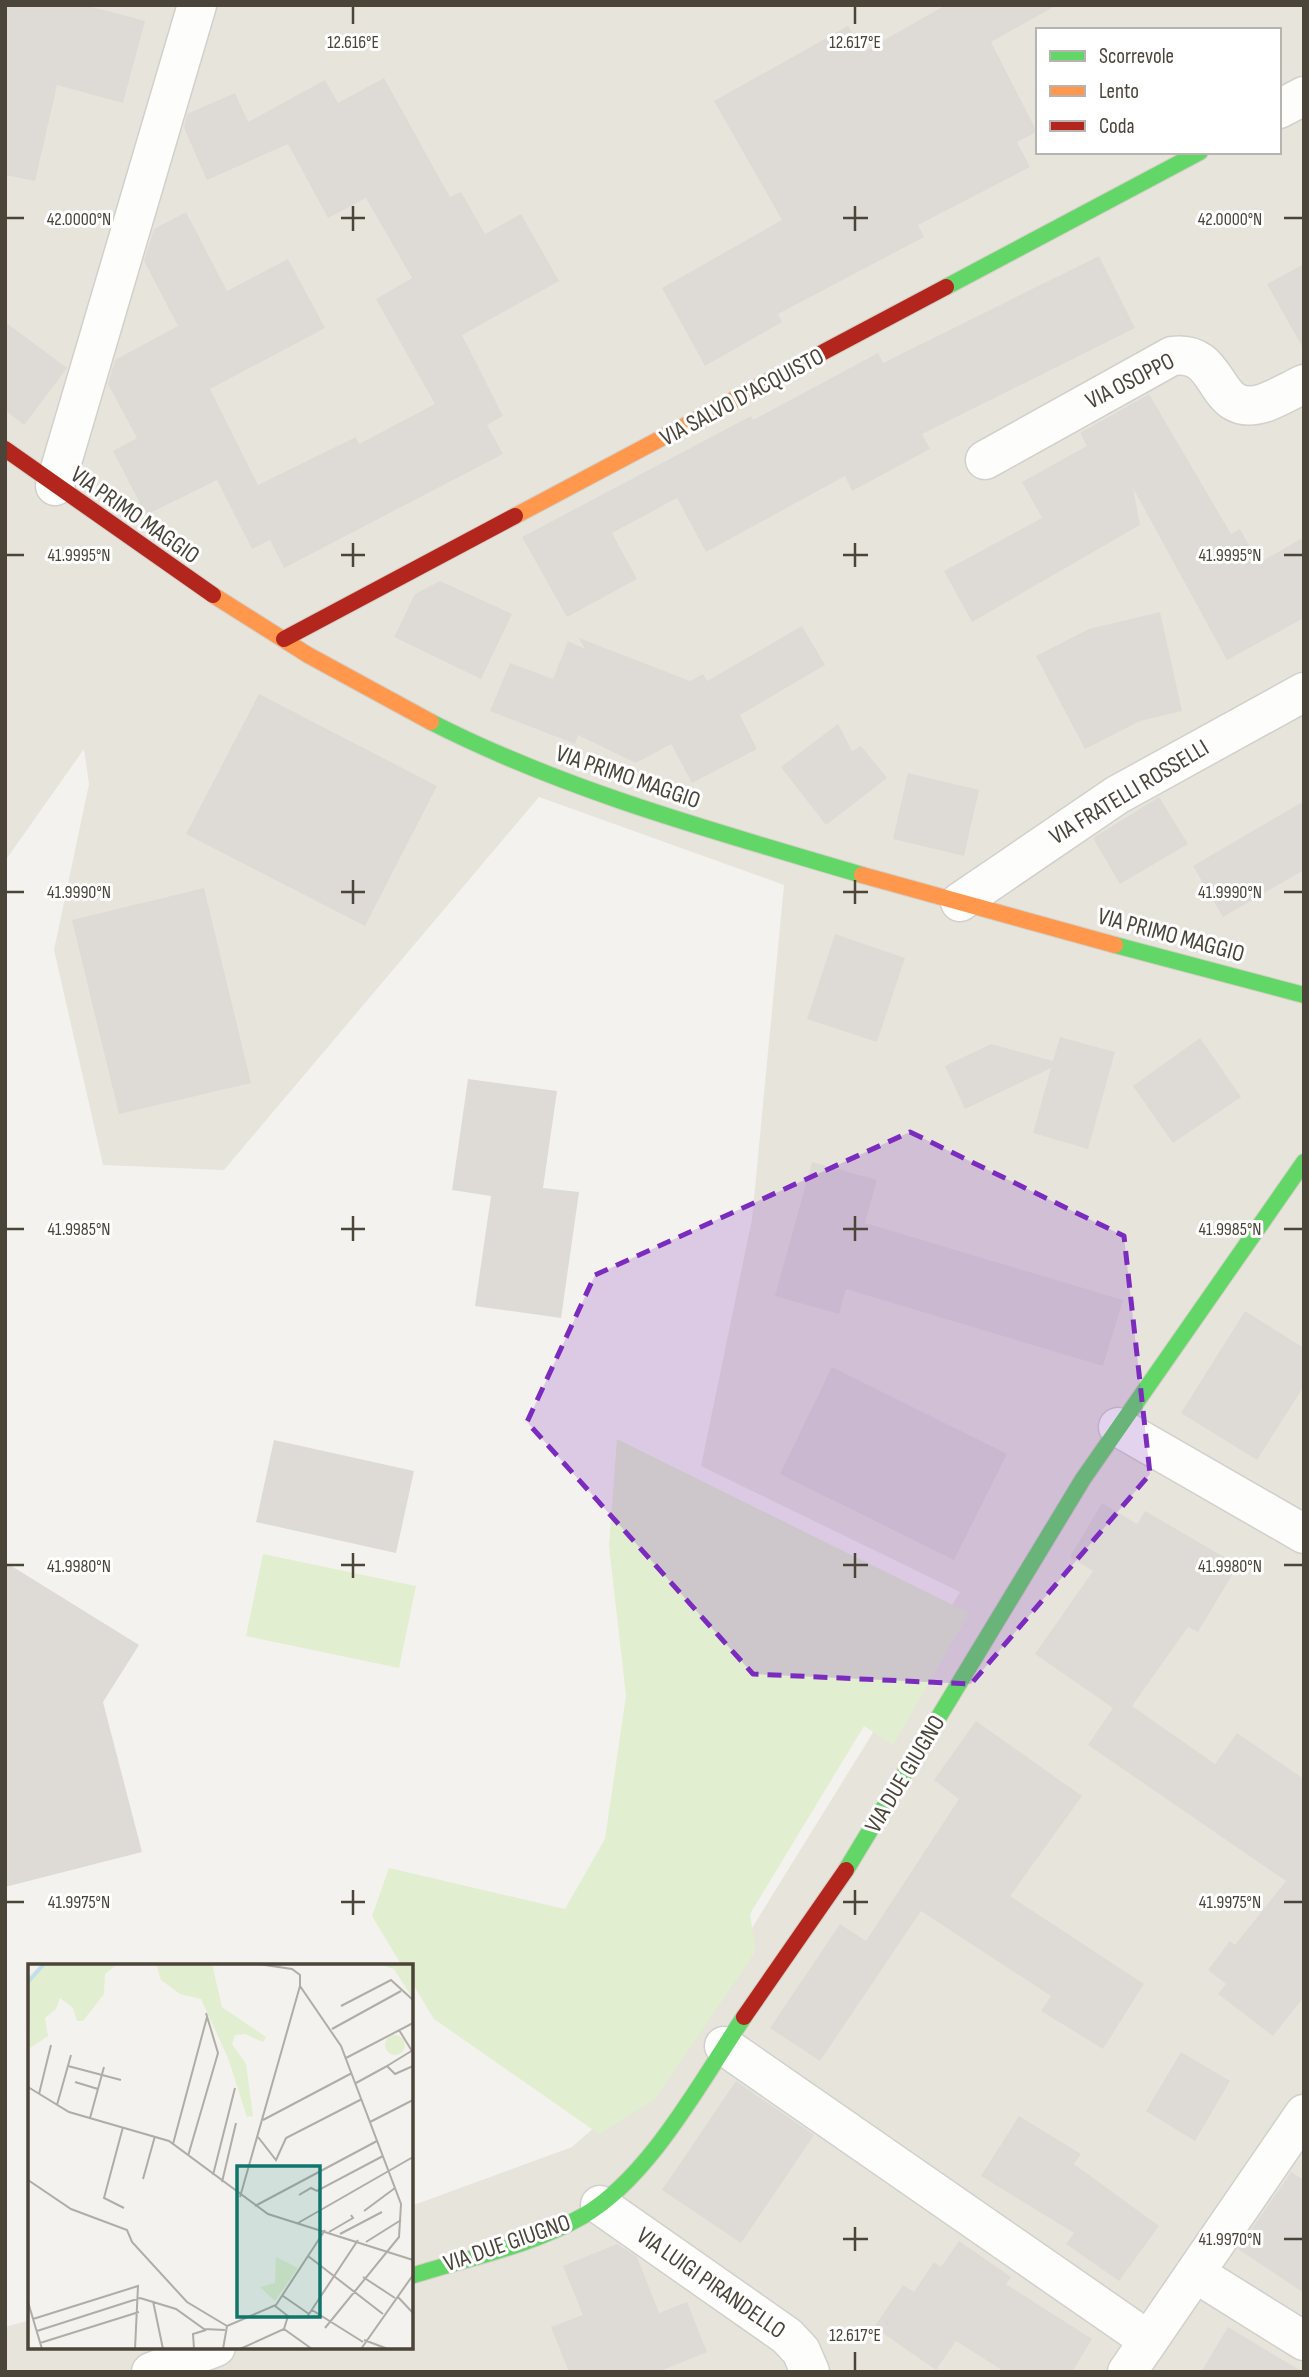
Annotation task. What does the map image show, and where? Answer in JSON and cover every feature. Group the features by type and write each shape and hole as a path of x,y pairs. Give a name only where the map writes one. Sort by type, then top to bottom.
{"street":[{"path":"55,486 197,5"},
{"path":"1281,108 1304,96"},
{"name":"VIA SALVO D'ACQUISTO","path":"284,639 1195,154"},
{"name":"VIA OSOPPO","path":"985,460 1172,356 1188,355 1203,360 1223,392 1239,403 1263,403 1304,384"},
{"name":"VIA PRIMO MAGGIO","path":"5,449 164,565 284,639 438,724 572,783 840,870 1304,995"},
{"name":"VIA FRATELLI ROSSELLI","path":"960,902 1117,795 1304,692"},
{"name":"VIA DUE GIUGNO","path":"413,2275 573,2221 600,2205 633,2173 662,2137 864,1843 1065,1507 1304,1162"},
{"path":"1118,1427 1304,1534"},
{"path":"724,2046 1148,2340"},
{"path":"1127,2372 1304,2114"},
{"name":"VIA LUIGI PIRANDELLO","path":"600,2205 787,2336 801,2351 810,2372"},
{"path":"1195,2273 1304,2341"},
{"path":"151,2372 211,2349"}],"highlighted area":[{"path":"910,1132 1124,1236 1150,1474 971,1684 753,1674 527,1422 595,1275"}],"shaded area":[{"path":"5,5 1304,5 1304,2372 5,2372 5,2327 28,2321 28,2349 413,2349 413,2205 572,2147 669,2062 960,1592 701,1466 752,1219 784,885 539,797 224,1170 103,1165 54,950 89,784 84,749 5,861"}],"green space":[{"path":"617,1439 969,1613 893,1745 864,1726 750,1914 756,1951 655,2099 599,2134 434,2019 413,1984 413,1964 401,1964 372,1916 389,1868 565,1909 605,1839 626,1696 609,1546"},
{"path":"263,1554 416,1586 399,1668 246,1636"}],"building":[{"path":"5,5 85,5 145,21 123,103 57,85 35,181 5,175"},
{"path":"946,5 1057,5 991,42 1036,130 1017,142 1030,167 918,225 924,237 778,314 782,322 705,366 662,288 782,220 714,101 848,26 863,52"},
{"path":"384,78 450,197 461,192 485,234 521,214 559,281 462,335 503,416 487,425 503,454 284,568 270,540 252,549 217,480 146,515 113,451 137,438 108,384 115,360 178,326 144,261 154,229 186,212 227,291 288,259 325,328 210,389 258,485 356,437 359,444 435,404 376,299 412,278 366,198 328,218 288,144 207,180 184,128 187,114 235,93 248,122 325,80 338,103"},
{"path":"1099,256 1135,328 922,434 930,449 852,491 845,476 706,552 677,498 612,533 637,579 567,617 522,537 751,416 753,420 878,353 883,363"},
{"path":"1304,264 1304,350 1267,284"},
{"path":"5,322 67,368 24,425 5,410"},
{"path":"1149,394 1231,534 1240,529 1259,563 1304,537 1304,618 1227,660 1133,488 1140,525 972,622 944,571 1042,518 1022,482 1087,446 1080,433"},
{"path":"440,581 512,614 481,679 394,637 415,594"},
{"path":"1160,612 1182,711 1140,721 1085,749 1036,656 1089,629"},
{"path":"802,626 825,665 740,715 757,749 692,783 671,744 636,763 578,735 575,744 490,711 510,663 553,679 568,641 585,649 579,638 690,681 703,674 707,681"},
{"path":"259,694 437,786 365,926 186,834"},
{"path":"838,724 852,751 861,746 887,778 826,825 781,767"},
{"path":"908,773 979,790 964,856 893,839"},
{"path":"1159,797 1188,844 1120,884 1093,838"},
{"path":"1304,801 1304,870 1223,917 1193,866"},
{"path":"204,888 251,1083 119,1114 72,920"},
{"path":"835,934 905,958 877,1042 807,1019"},
{"path":"1060,1037 1115,1052 1088,1149 1033,1133 1051,1068 965,1109 945,1066 991,1044 1053,1061"},
{"path":"1200,1038 1241,1097 1173,1143 1133,1086"},
{"path":"468,1079 557,1091 543,1188 579,1192 561,1318 475,1306 491,1196 452,1190"},
{"path":"812,1162 877,1180 865,1223 1123,1300 1103,1366 846,1289 839,1314 775,1296"},
{"path":"1245,1311 1304,1348 1304,1386 1257,1460 1181,1413"},
{"path":"832,1367 1007,1454 954,1560 780,1474"},
{"path":"274,1440 414,1471 396,1553 256,1522"},
{"path":"1102,1503 1137,1524 1145,1511 1238,1565 1198,1632 1188,1627 1132,1706 1215,1764 1237,1733 1304,1779 1304,1997 1273,2036 1218,1994 1226,1984 1208,1970 1230,1941 1235,1945 1286,1881 1088,1745 1113,1708 1035,1654 1093,1571 1070,1557"},
{"path":"5,1562 139,1645 103,1702 142,1852 5,1887"},
{"path":"976,1721 1082,1796 1010,1896 1144,1984 1103,2049 1041,2011 1051,1996 921,1911 820,2061 770,2028 840,1924 866,1941 959,1799 934,1780"},
{"path":"1181,2052 1230,2081 1195,2141 1146,2111"},
{"path":"736,2081 814,2135 741,2243 662,2190"},
{"path":"1019,2116 1081,2154 1074,2164 1159,2226 1119,2281 1066,2244 1074,2233 981,2176"},
{"path":"1291,2172 1304,2180 1304,2293 1238,2249"},
{"path":"959,2241 1011,2277 1006,2284 1092,2339 1072,2372 1005,2372 956,2341 936,2370 874,2327 903,2285 914,2292 934,2262 941,2267"},
{"path":"617,2244 637,2257 659,2313 687,2302 707,2352 658,2372 569,2372 551,2327 583,2315 563,2266"},
{"path":"1228,2327 1303,2372 1201,2372"}],"traffic: fast":[{"path":"946,287 1196,154"},
{"path":"431,722 482,747 588,789 698,826 862,875"},
{"path":"1115,945 1304,995"},
{"path":"846,1870 1083,1479 1304,1162"},
{"path":"413,2275 542,2236 583,2216 607,2199 652,2153 692,2098 744,2017"}],"traffic: slow":[{"path":"515,516 767,382"},
{"path":"213,595 308,655 431,722"},
{"path":"862,875 1115,945"}],"traffic: jam":[{"path":"767,382 946,287"},
{"path":"5,449 213,595"},
{"path":"284,639 515,516"},
{"path":"744,2017 846,1870"}]}
